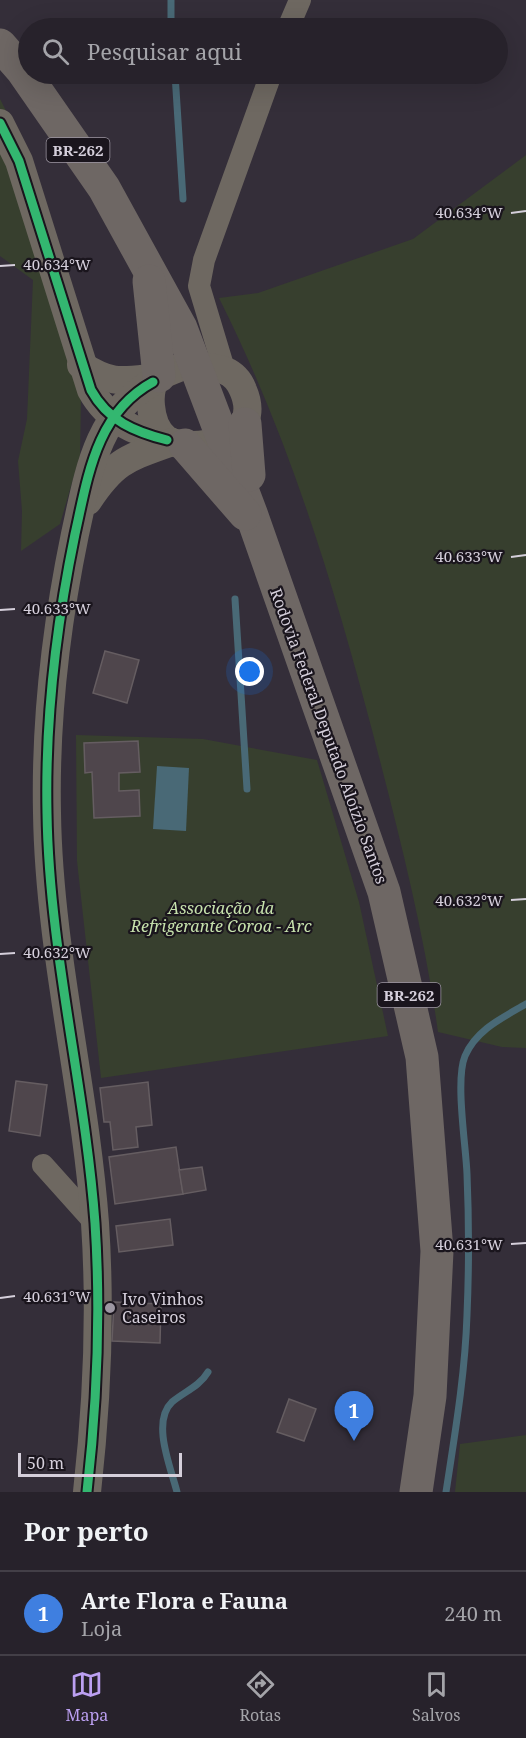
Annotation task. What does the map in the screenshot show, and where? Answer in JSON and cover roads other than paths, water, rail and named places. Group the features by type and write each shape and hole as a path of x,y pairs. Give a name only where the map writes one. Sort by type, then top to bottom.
{"highway":[{"name":"Rodovia Federal Deputado Aloízio Santos","path":"0,45 18,65"},
{"name":"Rodovia Federal Deputado Aloízio Santos","path":"32,84 104,188 147,262 181,328 213,367 234,432 251,517 384,892 422,1057 437,1251 430,1396 416,1492"},
{"path":"147,262 156,378"},
{"path":"175,442 251,517"}],"street":[{"path":"292,18 300,0"},
{"path":"87,1492 95,1417 98,1301 95,1223 87,1137 58,941 47,814 52,664 62,597 80,512 90,467 103,432 131,397 156,378 182,367 213,367 199,286 204,260 267,84"},
{"path":"0,123 19,161 81,365 95,397 112,418 143,434 175,442"},
{"path":"81,365 101,378 112,381 156,378"},
{"path":"156,378 150,402 154,423 175,442"},
{"path":"80,512 101,481 120,462 175,442 234,432"},
{"path":"43,1164 95,1223"}],"water":[{"path":"157,766 189,768 186,831 153,829"}],"waterway":[{"path":"171,0 171,18"},
{"path":"176,84 183,199"},
{"path":"235,599 247,789"},
{"path":"446,1492 462,1382 467,1315 468,1209 461,1096 462,1067 470,1047 483,1032 526,1004"},
{"path":"177,1492 164,1446 163,1421 172,1402 196,1385 208,1372"}],"place":[{"name":"Ivo Vinhos Caseiros","path":"110,1308"},
{"name":"Arte Flora e Fauna","path":"354,1441"}],"park label":[{"name":"Associação da Refrigerante Coroa - Arc","path":"221,917"}]}
